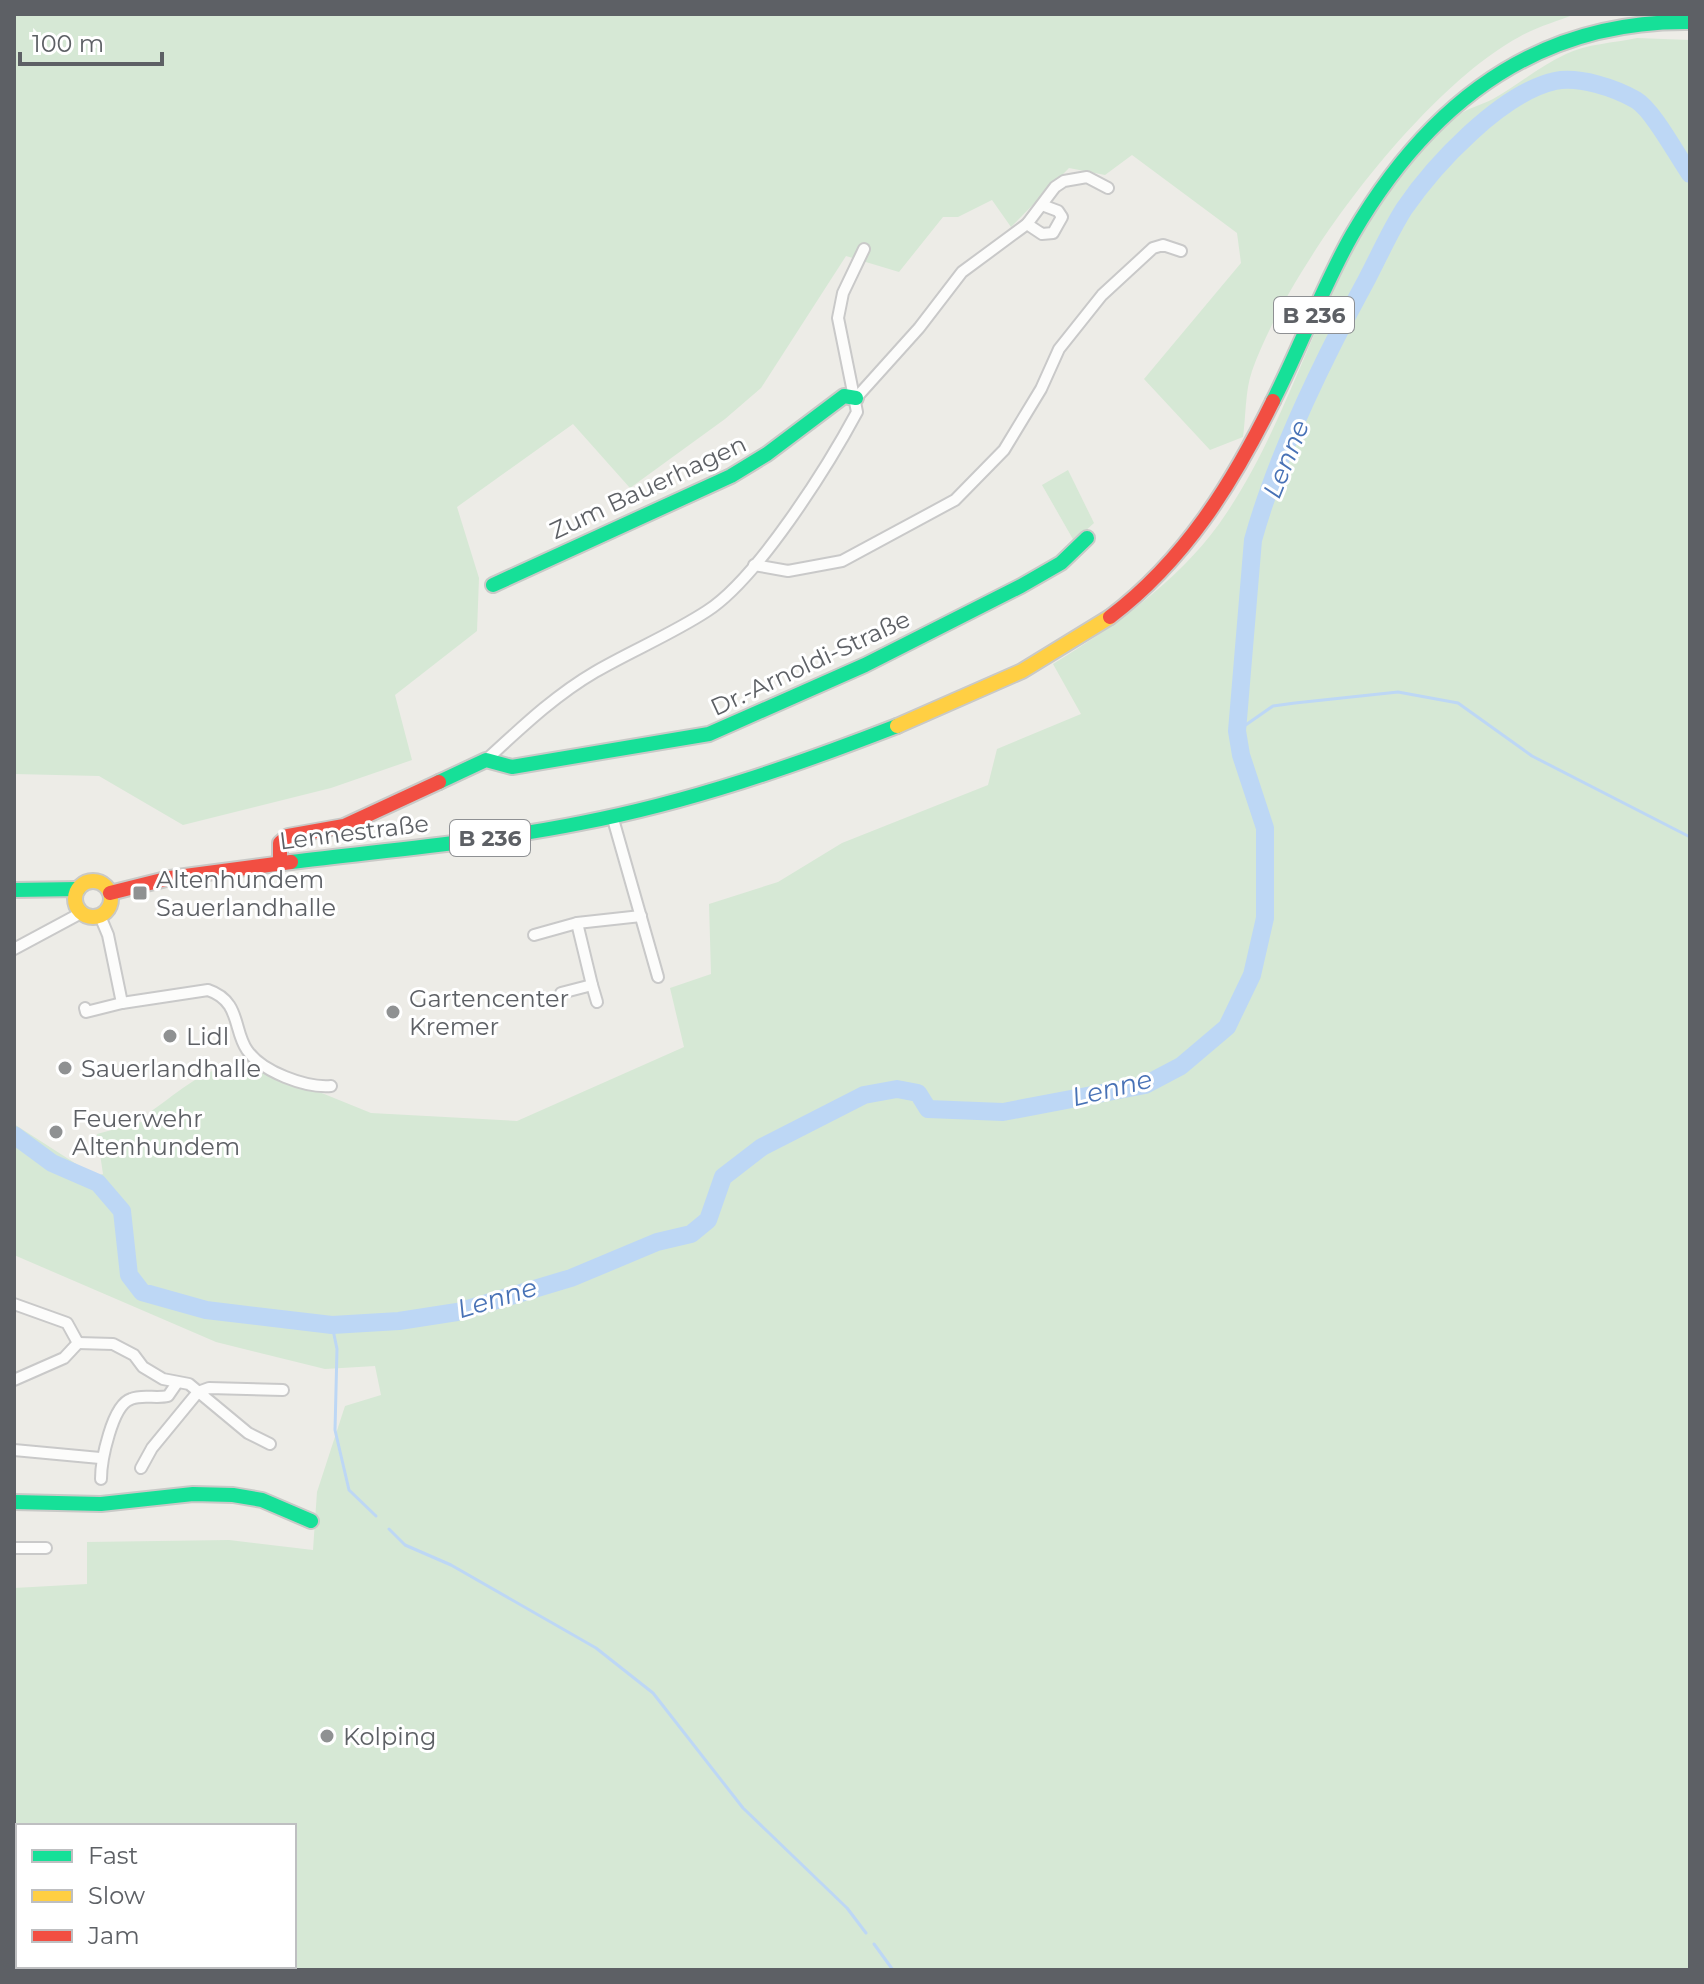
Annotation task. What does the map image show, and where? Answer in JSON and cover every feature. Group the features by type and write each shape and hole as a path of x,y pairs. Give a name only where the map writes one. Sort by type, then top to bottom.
{"main road":[{"name":"Lennestraße","path":"110,893 180,874 511,836 613,819 698,797 807,762 1013,676 1085,635 1142,591 1200,530 1236,479 1262,430 1345,246 1374,194 1403,155 1441,114 1487,79 1536,53 1591,33 1684,19"},
{"name":"Zum Bauerhagen","path":"493,585 731,476 767,454 844,396 856,398"},
{"name":"Dr.-Arnoldi-Straße","path":"486,760 512,767 709,734 865,665 1031,580 1061,563 1087,538"},
{"path":"280,863 280,843 288,836 344,826 486,760"},
{"name":"B 236","path":"14,890 78,889 86,882 97,881 110,893"},
{"path":"78,889 74,899 81,913 100,916 108,909 110,893"},
{"path":"14,1502 101,1504 193,1494 233,1495 262,1500 311,1521"}],"street":[{"path":"856,398 919,328 962,272 1027,224 1055,187 1077,177 1087,177 1108,188"},
{"path":"1027,224 1042,234 1053,233 1062,217 1058,211 1042,205"},
{"path":"754,565 774,571 829,566 864,552 941,511 1004,450 1041,389 1054,356 1102,295 1153,248 1163,245 1181,251"},
{"path":"486,760 548,702 594,673 708,611 754,565 834,455 857,412 844,356 838,307 864,249"},
{"path":"613,819 658,977"},
{"path":"14,949 81,913"},
{"path":"100,916 108,935 122,1003"},
{"path":"534,935 577,923 641,916"},
{"path":"577,923 597,1002"},
{"path":"561,993 592,985"},
{"path":"85,1008 86,1012 122,1003 208,990 215,992 238,1018 246,1049 253,1057 308,1084 331,1086"},
{"path":"14,1304 67,1323 78,1343"},
{"path":"14,1380 64,1358 78,1343 113,1344 134,1355 143,1367 177,1383 189,1384 248,1433 270,1444"},
{"path":"101,1479 100,1458 122,1405 134,1397 168,1396 177,1383"},
{"path":"141,1468 152,1448 198,1392 209,1388 283,1390"},
{"path":"14,1450 100,1458"},
{"path":"14,1548 46,1548"}],"green space":[{"path":"14,14 1576,14 1526,33 1481,62 1401,138 1363,184 1327,233 1270,329 1250,379 1243,437 1210,450 1144,379 1241,263 1237,233 1132,155 1105,175 1069,168 1011,227 992,200 958,217 943,217 899,272 846,256 761,388 725,419 630,488 573,424 457,507 479,578 477,631 395,695 412,760 331,788 183,825 99,776 14,774"},
{"path":"1637,38 1690,40 1690,1970 14,1970 14,1588 87,1584 87,1542 229,1540 313,1550 317,1492 345,1406 381,1395 375,1366 325,1369 216,1342 14,1255 14,1124 95,1176 103,1174 97,1134 145,1121 150,1112 198,1078 238,1064 253,1065 371,1113 517,1121 684,1047 670,988 711,974 709,904 778,882 842,843 988,785 997,749 1081,714 1053,664 1143,602 1184,565 1219,524 1250,474 1277,421 1349,257 1378,206 1413,159 1455,117 1493,99 1556,59 1582,48"},
{"path":"1068,470 1094,523 1074,541 1042,485"}],"waterway":[{"name":"Lenne","path":"14,1135 52,1163 98,1183 122,1211 129,1275 142,1292 206,1310 332,1325 399,1321 457,1312 571,1278 657,1242 691,1234 708,1220 723,1177 762,1147 864,1095 897,1089 918,1093 928,1109 1003,1112 1145,1085 1181,1066 1227,1027 1252,975 1265,918 1265,828 1241,755 1237,731 1253,540 1303,407 1399,217 1433,172 1470,133 1513,100 1555,81 1575,80 1597,84 1636,100 1657,123 1690,174"},
{"path":"1237,731 1273,706 1295,703 1398,692 1458,703 1532,756 1690,837"},
{"path":"332,1325 337,1349 335,1430 349,1490 376,1516"},
{"path":"389,1529 405,1545 451,1565 596,1648 653,1693 743,1808 847,1908 866,1933"},
{"path":"874,1944 893,1970"}],"traffic: fast":[{"path":"1273,401 1352,235 1415,147 1451,110 1491,79 1535,55 1582,36 1634,25 1690,22"},
{"path":"493,585 731,476 767,454 844,396 856,398"},
{"path":"439,782 486,760 512,767 709,734 865,665 1021,586 1061,563 1087,538"},
{"path":"291,862 509,835 622,814 741,782 897,726"},
{"path":"14,890 78,889"},
{"path":"14,1502 101,1504 193,1494 233,1495 262,1500 311,1521"}],"traffic: slow":[{"path":"897,726 1022,671 1110,617"},
{"path":"93,881 106,886 111,899 106,912 93,917 80,912 75,899 80,886 93,881"}],"traffic: jam":[{"path":"1110,617 1161,571 1204,519 1241,462 1273,401"},
{"path":"280,863 280,843 288,836 344,826 439,782"},
{"path":"110,893 170,878 291,862"}],"place":[{"name":"Altenhundem Sauerlandhalle","path":"140,893"},
{"name":"Gartencenter Kremer","path":"393,1012"},
{"name":"Lidl","path":"170,1036"},
{"name":"Sauerlandhalle","path":"65,1068"},
{"name":"Feuerwehr Altenhundem","path":"56,1132"},
{"name":"Kolping","path":"327,1736"}]}
